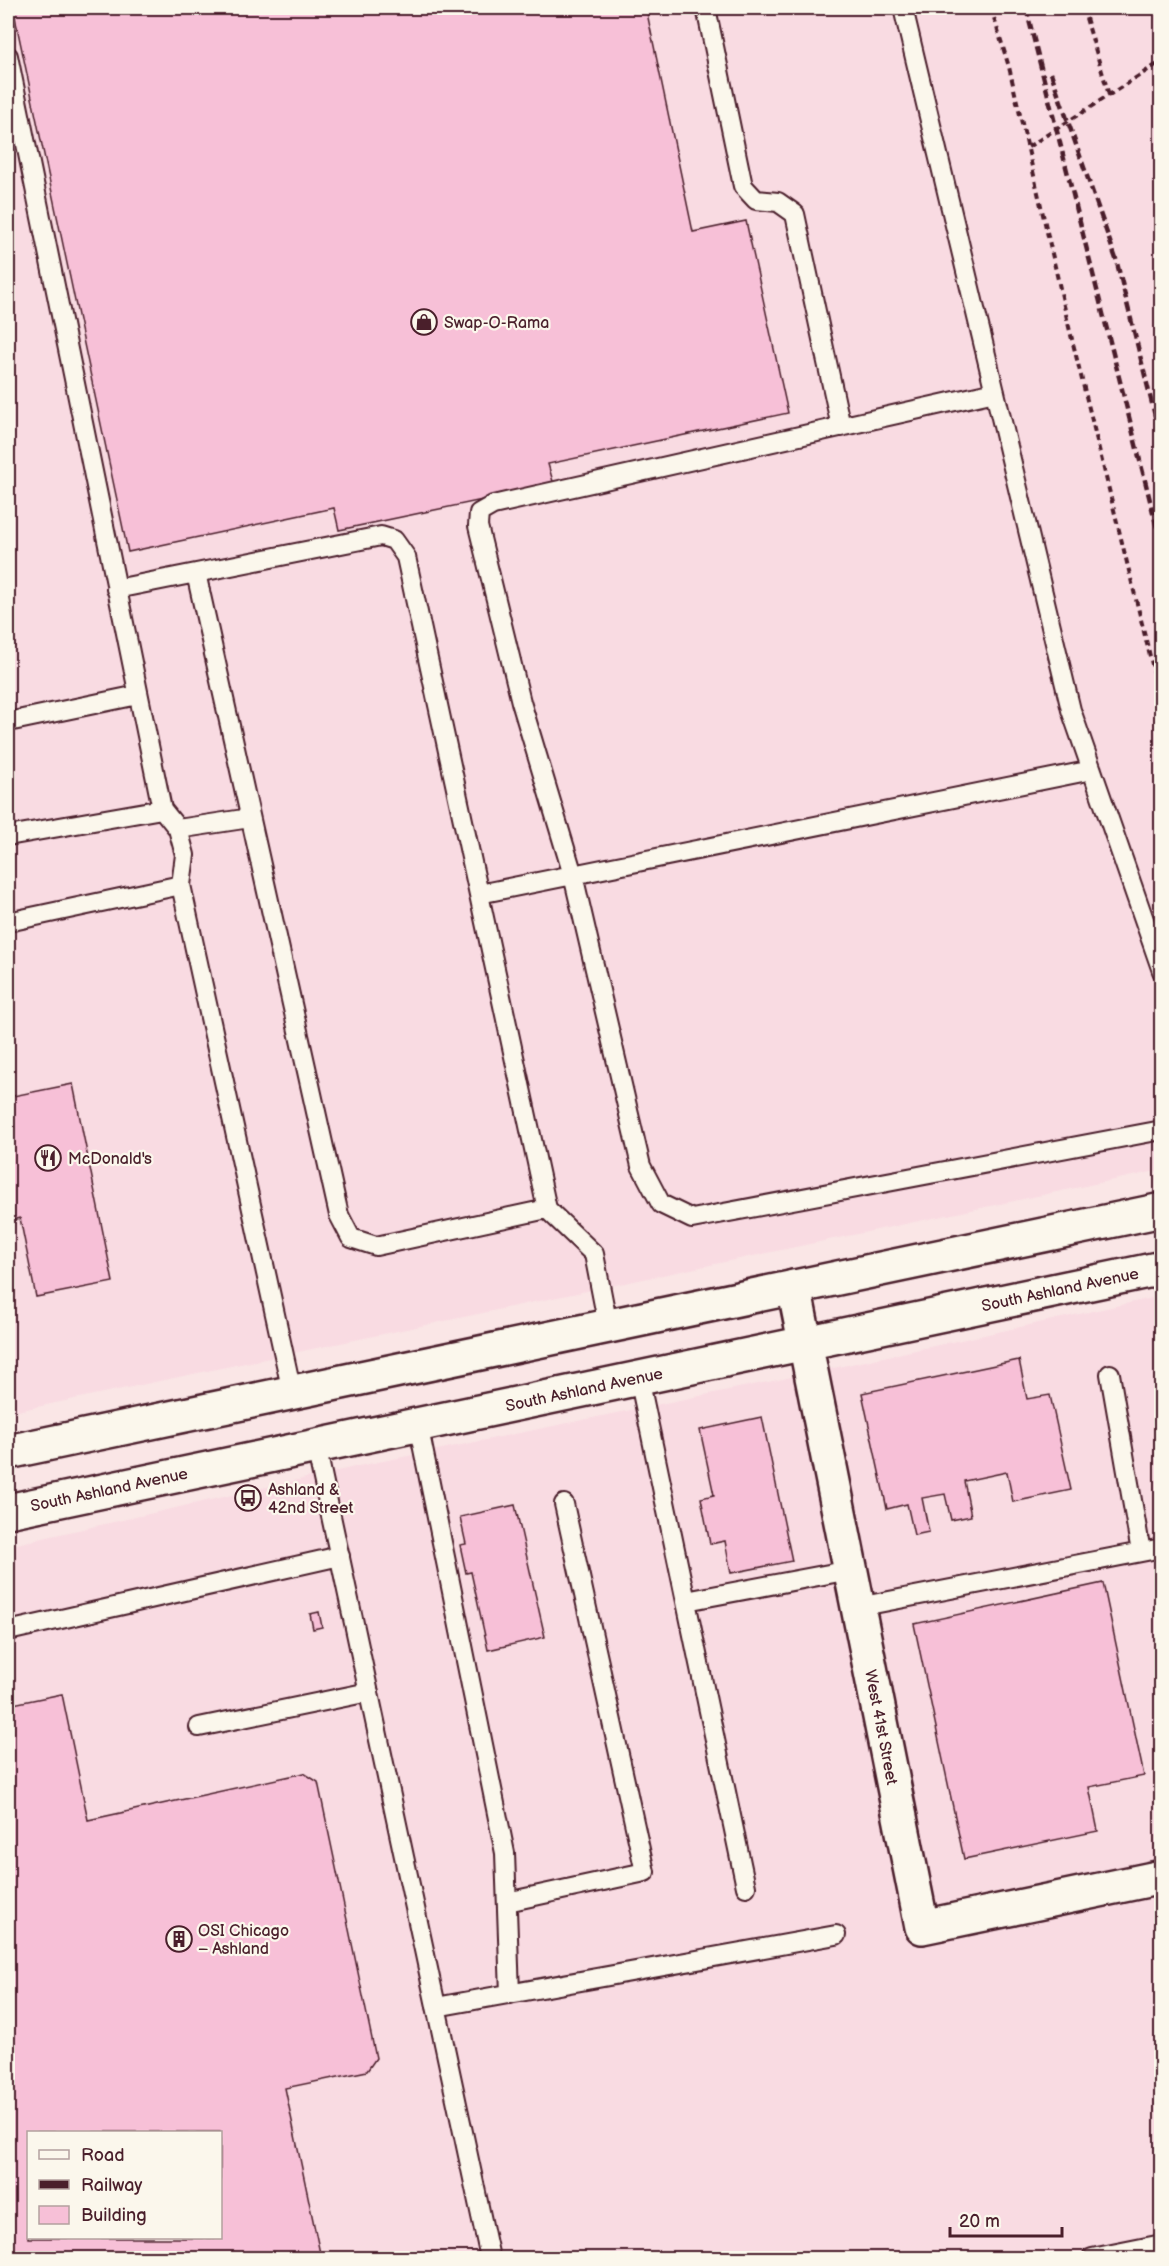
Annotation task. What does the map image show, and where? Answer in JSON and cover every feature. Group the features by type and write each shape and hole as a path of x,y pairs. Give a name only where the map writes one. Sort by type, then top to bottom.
{"main road":[{"path":"8,1452 1161,1210"},
{"name":"South Ashland Avenue","path":"8,1511 1161,1268"},
{"name":"West 41st Street","path":"794,1287 922,1927 1161,1877"}],"lane":[{"path":"706,8 743,186 756,200 778,202 795,214 842,427"},
{"path":"903,8 1071,710 1161,971"},
{"path":"8,56 162,809 178,829 185,855 181,885 292,1392"},
{"path":"995,392 493,505 478,513 478,526 521,702 573,875 641,1166 661,1204 692,1219 1161,1130"},
{"path":"116,589 381,536 394,540 406,557 547,1209 594,1254 608,1326"},
{"path":"196,573 339,1215 351,1238 376,1246 547,1209"},
{"path":"8,722 138,694"},
{"path":"479,894 1092,770"},
{"path":"8,836 162,809"},
{"path":"178,829 250,818"},
{"path":"8,922 181,885"},
{"path":"1110,1374 1142,1552"},
{"path":"639,1378 746,1887"},
{"path":"418,1424 505,1853 510,1994"},
{"path":"316,1446 490,2259"},
{"path":"507,1902 645,1872 564,1503"},
{"path":"858,1607 1161,1548"},
{"path":"8,1631 340,1556"},
{"path":"686,1601 850,1570"},
{"path":"199,1727 369,1692"},
{"path":"436,2007 836,1935"},
{"path":"1092,2259 1161,2244"}],"path":[{"path":"991,8 1009,66 1161,705"},
{"path":"1083,8 1109,95"},
{"path":"1028,147 1161,61"}],"shaded area":[{"path":"8,8 1161,8 1161,1170 8,1413"},
{"path":"1161,1296 1161,2258 8,2258 8,1546 359,1466 797,1376"}],"building":[{"name":"Swap-O-Rama","path":"13,8 646,8 693,232 746,221 788,413 548,464 554,485 339,530 334,508 128,552"},
{"name":"McDonald's","path":"73,1084 113,1282 36,1297 20,1218 8,1221 8,1097"},
{"path":"1019,1360 1027,1399 1050,1395 1071,1490 1013,1502 1007,1472 964,1481 971,1516 951,1520 945,1494 922,1498 929,1532 914,1535 907,1504 887,1509 862,1393"},
{"path":"762,1417 792,1561 731,1573 725,1541 710,1544 701,1498 714,1495 700,1430"},
{"path":"515,1505 545,1637 488,1650 471,1572 466,1573 460,1545 466,1544 460,1517"},
{"path":"1103,1583 1144,1776 1089,1787 1098,1831 964,1859 914,1624"},
{"path":"319,1612 322,1627 313,1629 310,1614"},
{"name":"OSI Chicago – Ashland","path":"62,1694 88,1820 304,1773 318,1782 376,2058 367,2071 285,2088 321,2258 8,2258 8,1705"}],"railway":[{"path":"1026,8 1162,548"},
{"path":"1051,73 1116,259 1162,444"}],"place":[{"name":"Swap-O-Rama","path":"424,322"},
{"name":"McDonald's","path":"48,1158"},
{"name":"Ashland & 42nd Street","path":"248,1498"},
{"name":"OSI Chicago – Ashland","path":"179,1939"}]}
